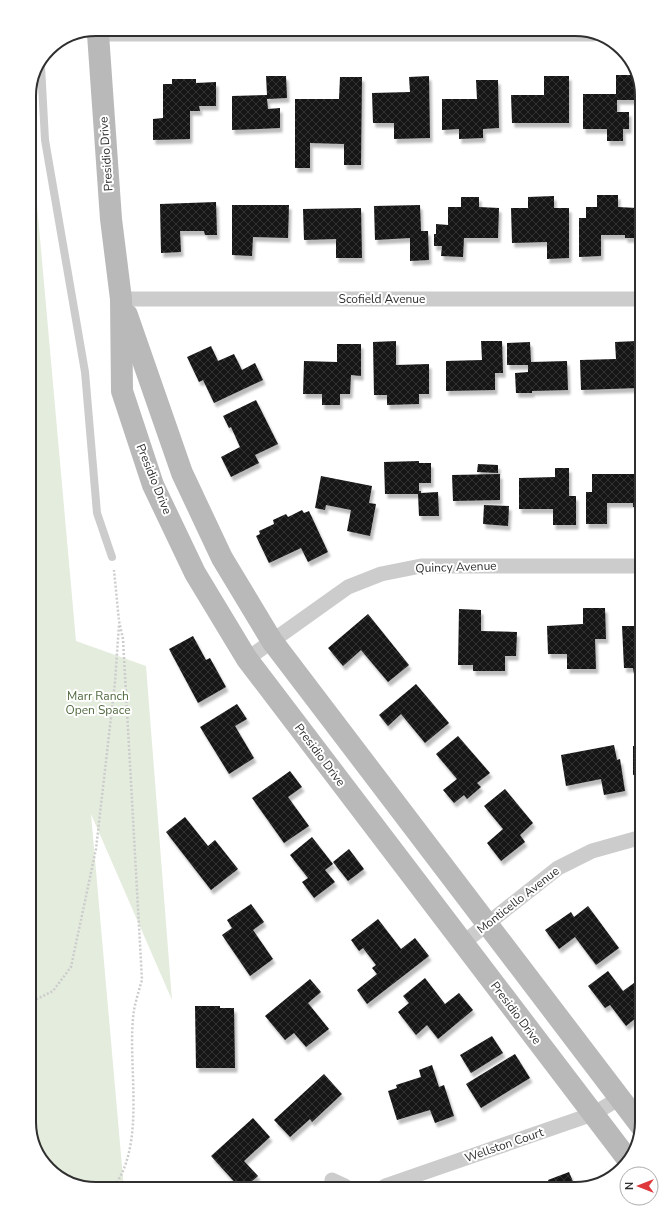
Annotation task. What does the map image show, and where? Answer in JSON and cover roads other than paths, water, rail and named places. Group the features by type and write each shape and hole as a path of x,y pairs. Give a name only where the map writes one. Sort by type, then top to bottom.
{"street":[{"name":"Presidio Drive","path":"98,36 111,219 122,299 122,391 154,485 195,573 247,659 625,1155"},
{"name":"Presidio Drive","path":"122,299 182,473 222,558 272,641 635,1118"},
{"name":"Scofield Avenue","path":"122,299 635,299"},
{"name":"Quincy Avenue","path":"247,659 348,587 381,574 421,566 635,566"},
{"name":"Monticello Avenue","path":"463,943 558,868 592,851 635,839"},
{"name":"Wellston Court","path":"397,1182 593,1114 620,1098"}],"lane":[{"path":"41,71 45,140 85,372 97,513 112,557"}],"park label":[{"name":"Marr Ranch Open Space","path":"98,703"}]}
